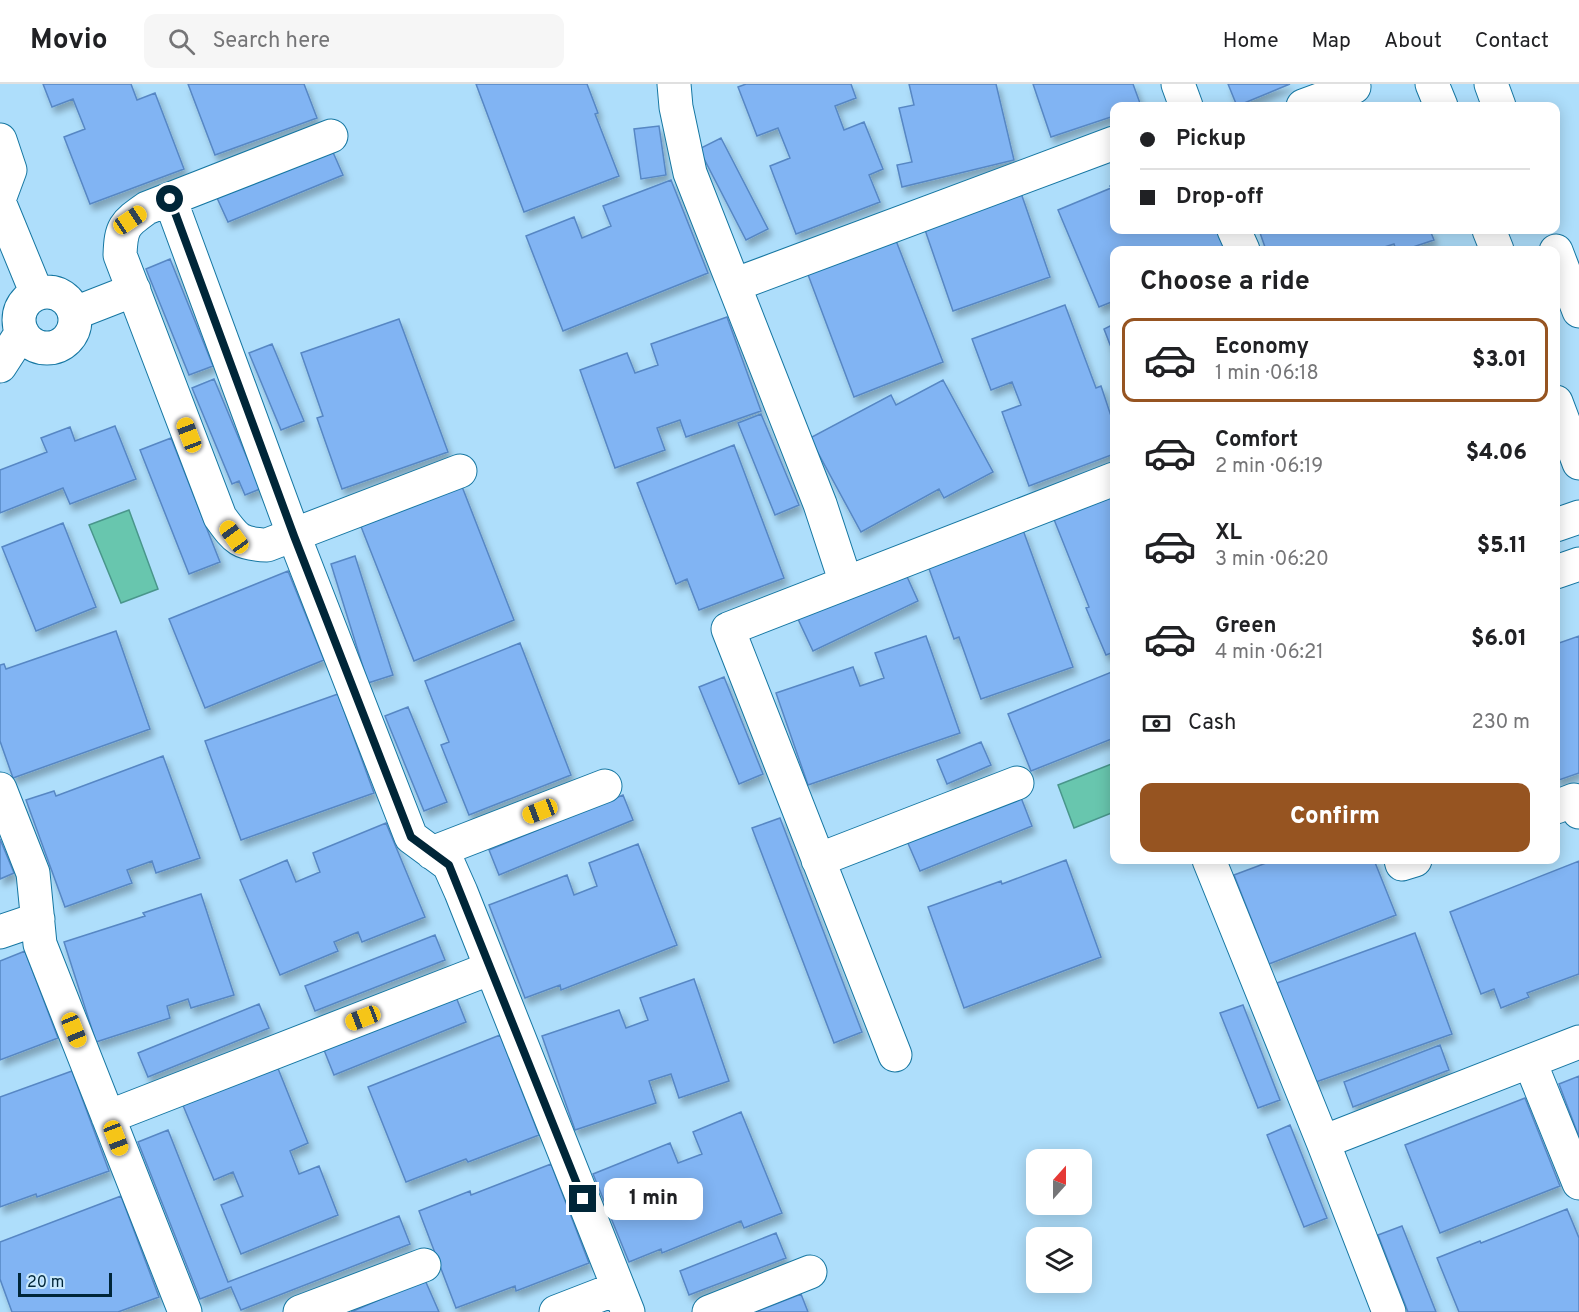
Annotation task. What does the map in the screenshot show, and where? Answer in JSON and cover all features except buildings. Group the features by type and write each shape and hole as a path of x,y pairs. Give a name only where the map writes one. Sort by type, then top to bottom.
{"street":[{"path":"674,84 676,107 690,173 820,504 846,583"},
{"path":"1178,84 1185,102"},
{"path":"1314,102 1354,87 1353,84"},
{"path":"1432,84 1439,102"},
{"path":"1491,84 1498,102"},
{"path":"331,136 147,208 130,220 121,234 120,255 220,517 234,537 250,544 267,545 460,471"},
{"path":"0,140 10,170 0,197"},
{"path":"734,285 1110,144"},
{"path":"170,199 294,536 411,837 449,865 623,1300 557,1312"},
{"path":"0,204 37,294"},
{"path":"1560,264 1579,311"},
{"path":"75,313 134,290"},
{"path":"56,293 64,297 75,313 73,332 61,345 43,348 34,345 22,332 20,314 23,306 37,294 56,293"},
{"path":"0,366 22,332"},
{"path":"1560,413 1579,463"},
{"path":"895,1055 728,629 1110,481"},
{"path":"1560,524 1579,517"},
{"path":"1560,571 1579,564"},
{"path":"818,860 1017,783"},
{"path":"432,853 605,786"},
{"path":"0,789 33,873 40,944 184,1312"},
{"path":"1560,805 1574,800 1579,812"},
{"path":"1211,864 1389,1312"},
{"path":"0,932 38,919"},
{"path":"108,1117 491,968"},
{"path":"1323,1142 1579,1042"},
{"path":"1530,1062 1579,1183"},
{"path":"300,1312 423,1265"},
{"path":"709,1312 810,1272"}],"shaded area":[{"path":"129,510 158,589 121,603 89,525"},
{"path":"1110,765 1110,814 1074,828 1058,785"}],"route":[{"path":"170,199 294,536 411,837 449,865 583,1199"}]}
